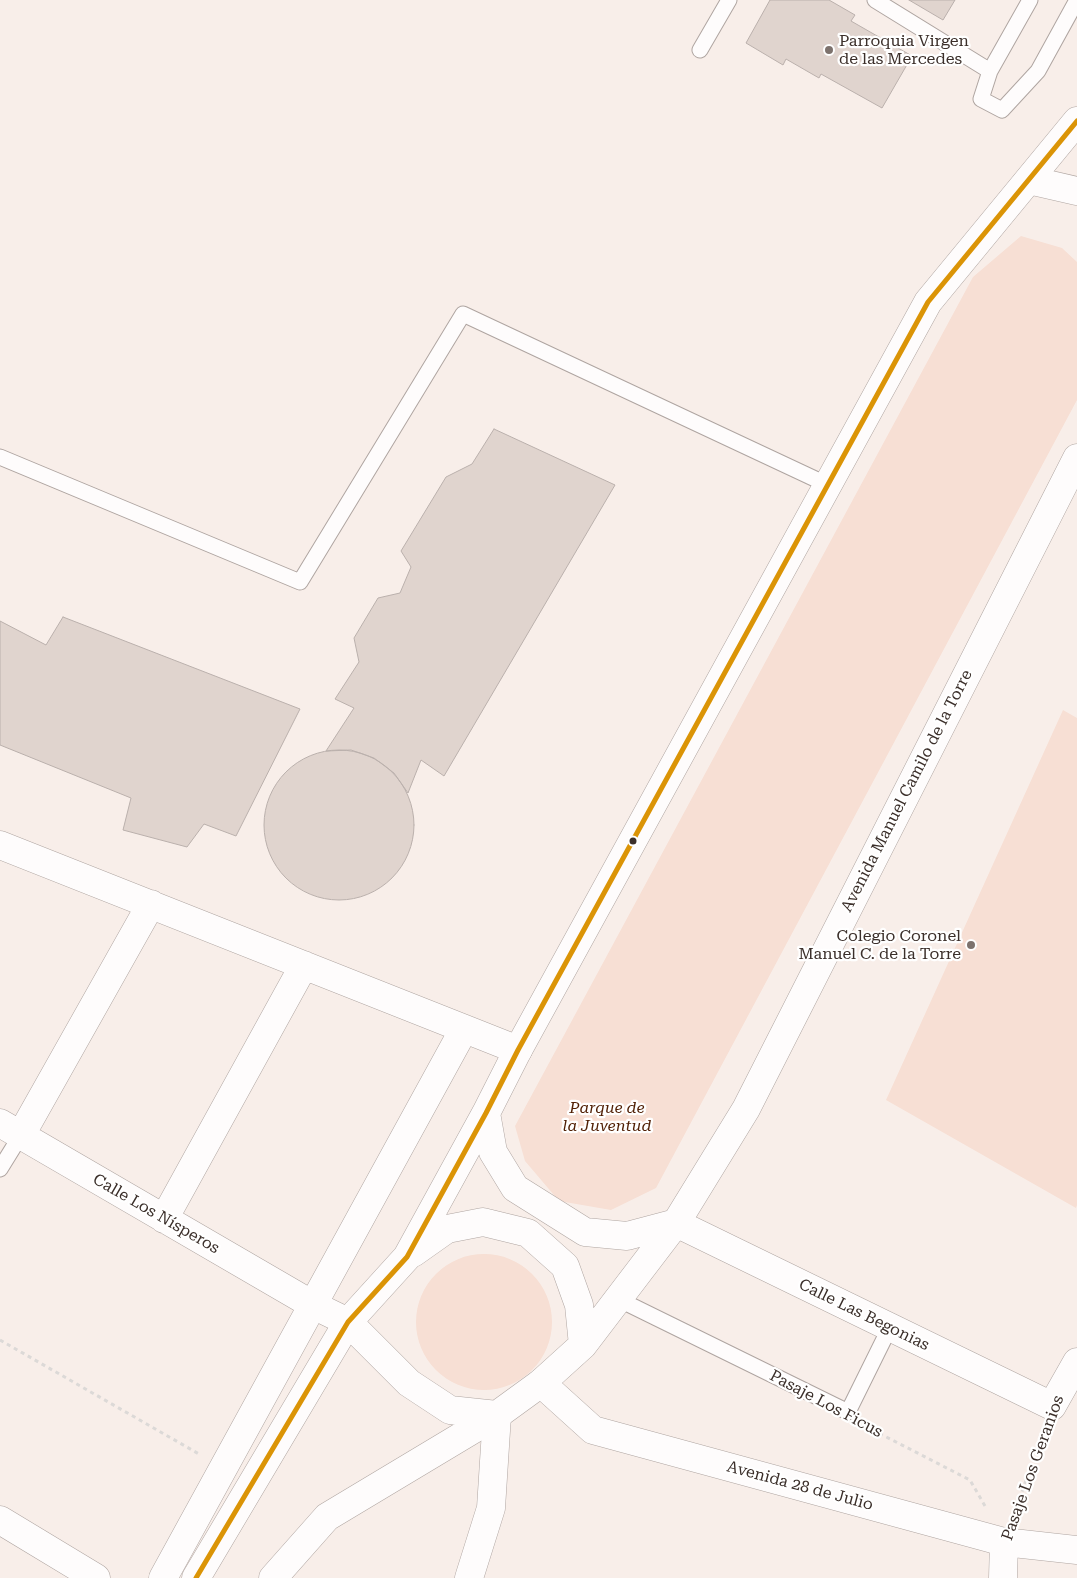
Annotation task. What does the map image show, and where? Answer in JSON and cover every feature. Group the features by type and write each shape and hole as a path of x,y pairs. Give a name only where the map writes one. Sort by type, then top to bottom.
{"main road":[{"path":"408,1257 518,1050 928,302 1077,121"},
{"path":"1029,180 1077,191"},
{"name":"Avenida Manuel Camilo de la Torre","path":"273,1578 327,1518 497,1415 541,1383 583,1345 676,1223 746,1108 1077,458"},
{"path":"0,845 518,1050"},
{"path":"10,1129 151,904"},
{"path":"164,1219 304,965"},
{"path":"163,1578 464,1029"},
{"path":"486,1113 493,1152 515,1188 585,1232 627,1236 676,1223"},
{"name":"Calle Los Nísperos","path":"10,1129 313,1305 348,1322 409,1383 450,1410 497,1415"},
{"path":"196,1578 348,1322 408,1257 448,1229 483,1222 528,1233 565,1266 579,1305 583,1345"},
{"name":"Calle Las Begonias","path":"676,1223 1052,1406"},
{"name":"Pasaje Los Geranios","path":"1052,1406 1077,1362"},
{"name":"Avenida 28 de Julio","path":"541,1383 593,1430 1004,1542 1077,1550"},
{"path":"469,1578 491,1508 497,1415"},
{"path":"0,1520 96,1578"},
{"name":"Pasaje Los Geranios","path":"1003,1578 1004,1542"}],"lane":[{"path":"700,50 729,0"},
{"path":"875,0 990,71"},
{"path":"1030,0 990,71 981,99 1002,110 1038,71 1077,0"},
{"path":"0,457 300,582 463,314 828,485"},
{"path":"0,1169 10,1129"},
{"name":"Pasaje Los Ficus","path":"618,1299 848,1412"},
{"path":"848,1412 890,1327"}],"path":[{"path":"0,1340 223,1468"},
{"name":"Pasaje Los Geranios","path":"1004,1542 1052,1406"},
{"name":"Pasaje Los Ficus","path":"848,1412 862,1424 970,1480 1004,1542"}],"green space":[{"name":"Parque de la Juventud","path":"1021,236 1062,248 1077,262 1077,400 656,1188 611,1210 559,1201 525,1161 515,1126 973,277"},
{"path":"1063,710 1077,718 1076,1208 886,1100"},
{"path":"484,1254 510,1259 522,1265 532,1274 541,1284 547,1296 552,1322 547,1348 541,1360 532,1370 522,1379 510,1385 484,1390 458,1385 446,1379 436,1370 427,1360 421,1348 416,1322 421,1296 427,1284 436,1274 446,1265 458,1259"}],"building":[{"name":"Parroquia Virgen de las Mercedes","path":"770,0 829,0 855,15 851,21 912,56 882,108 821,74 819,78 786,59 783,65 746,43"},
{"path":"909,0 955,0 943,20"},
{"path":"494,429 615,485 444,776 421,760 408,793 394,773 374,758 351,750 326,751 354,708 335,699 359,662 354,638 378,598 400,593 411,567 401,551 446,477 472,464"},
{"path":"63,617 300,709 236,836 204,824 187,847 123,830 131,798 0,745 0,621 46,645"},
{"path":"339,750 368,756 392,772 408,796 414,825 408,854 392,878 368,894 339,900 310,894 286,878 270,854 264,825 270,796 286,772 310,756"}],"transit line":[{"path":"196,1578 348,1322 407,1257 486,1113 518,1050 928,302 1077,121"}],"place":[{"name":"Parroquia Virgen de las Mercedes","path":"829,50"},
{"name":"Colegio Coronel Manuel C. de la Torre","path":"971,945"}]}
